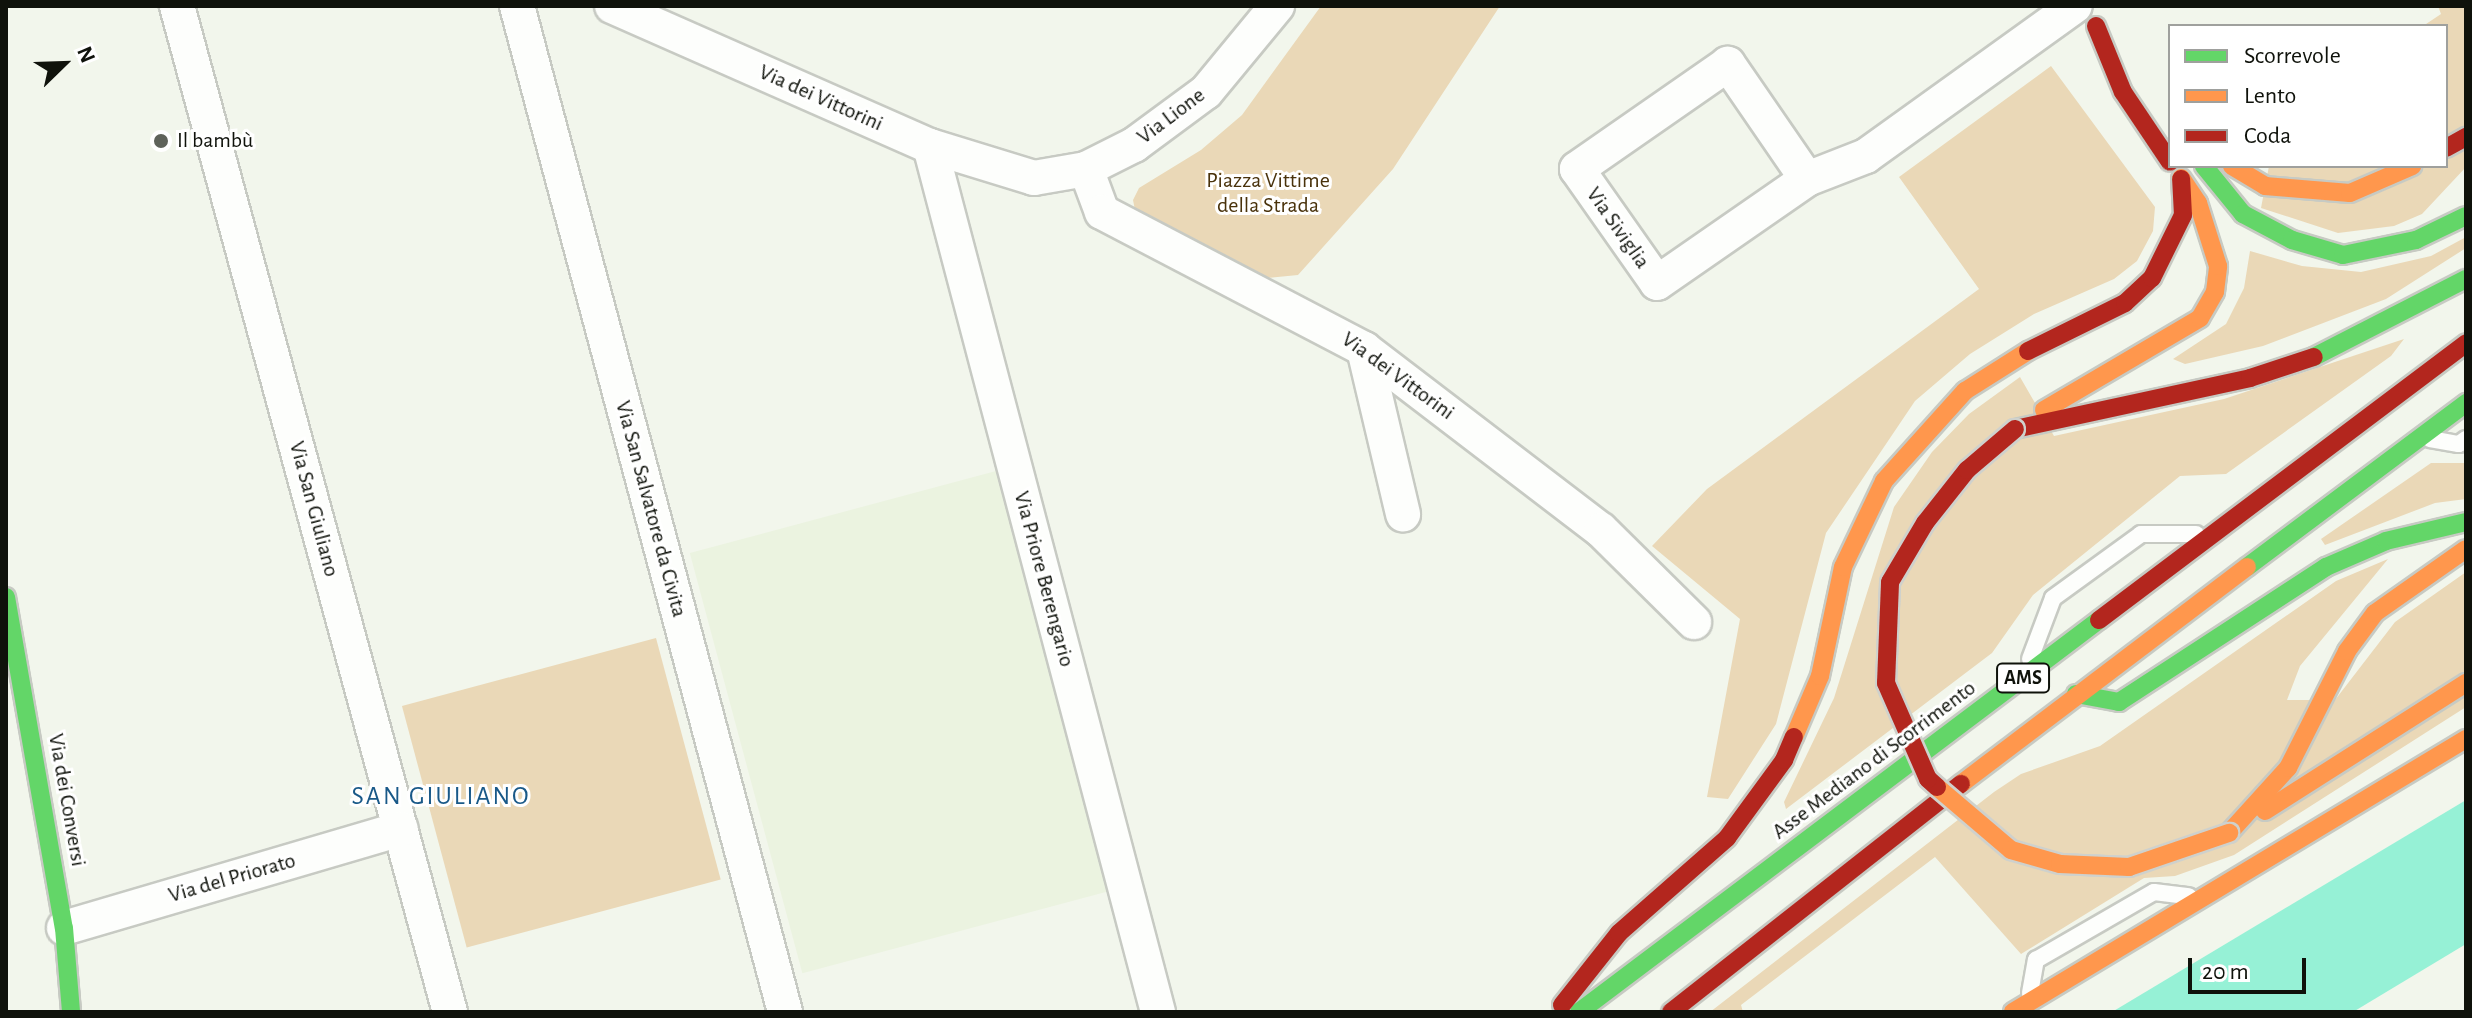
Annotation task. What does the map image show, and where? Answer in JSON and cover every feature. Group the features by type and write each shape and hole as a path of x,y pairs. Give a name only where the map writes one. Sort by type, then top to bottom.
{"main road":[{"path":"2082,6 2123,92 2168,159"},
{"path":"2086,16 2127,53"},
{"path":"2448,147 2466,137"},
{"path":"2206,168 2243,214 2292,240 2343,255 2416,240 2466,216"},
{"path":"2235,168 2265,186 2350,193 2407,168"},
{"path":"2175,169 2198,203 2218,266 2215,292 2200,318 2169,341 2108,369 2015,429 1967,470 1925,523 1890,582 1886,683 1928,779 2011,850 2060,864 2129,867 2229,833 2466,683"},
{"path":"1556,1012 1619,933 1727,838 1784,760 1820,676 1843,567 1884,481 1965,391 2021,355 2125,303 2152,278 2183,215 2175,169"},
{"path":"2015,429 2250,378 2328,353 2466,279"},
{"name":"Asse Mediano di Scorrimento","path":"1579,1012 2466,343"},
{"name":"AMS","path":"1671,1012 2076,694 2466,403"},
{"path":"2076,694 2119,702 2326,567 2386,541 2466,522"},
{"path":"2229,833 2288,768 2347,651 2375,613 2416,581 2458,559 2466,549"},
{"name":"Via dei Conversi","path":"6,597 64,928 71,1012"},
{"path":"2021,1007 2466,739"}],"street":[{"name":"Via San Giuliano","path":"177,6 450,1012"},
{"name":"Via San Salvatore da Civita","path":"517,6 785,1012"},
{"name":"Via dei Vittorini","path":"612,6 930,146 1034,178"},
{"name":"Via Lione","path":"1034,178 1086,169 1134,145 1206,92 1277,6"},
{"name":"Via Siviglia","path":"1807,179 1728,64 1577,169 1657,283 1807,179 1866,156 2086,16"},
{"name":"Via Priore Berengario","path":"930,146 1158,1012"},
{"name":"Via dei Vittorini","path":"1086,169 1102,212 1364,349 1601,530 1694,622"},
{"path":"1364,349 1403,514"},
{"name":"Via del Priorato","path":"64,928 401,829"}],"lane":[{"path":"2421,437 2459,444 2466,439"},
{"path":"2022,678 2053,598 2141,534 2213,533"},
{"path":"2021,1007 2036,960 2154,892 2202,898"}],"shaded area":[{"path":"996,471 1109,891 802,973 690,553"},
{"path":"2466,800 2466,944 2353,1012 2112,1012"}],"green space":[{"name":"Piazza Vittime della Strada","path":"1321,6 1500,6 1393,169 1298,275 1267,278 1136,215 1133,200 1139,188 1201,150 1242,115"},
{"path":"2438,6 2466,6 2466,167 2422,214 2394,226 2338,233 2261,208 2269,168 2448,168 2448,24 2426,24 2441,14"},
{"path":"2051,66 2155,207 2153,231 2137,261 2114,279 2034,314 1970,354 1915,401 1826,533 1776,724 1728,799 1707,797 1740,619 1652,546 1707,489 1979,289 1899,177"},
{"path":"2466,237 2466,248 2386,299 2263,346 2185,364 2173,359 2226,324 2244,288 2250,251 2302,266 2361,272 2431,256"},
{"path":"2404,339 2391,356 2226,474 2180,476 2033,595 1992,653 1786,809 1784,802 1834,698 1894,507 1932,452 1969,414 2020,377 2054,436 2224,399"},
{"path":"2431,463 2466,463 2466,499 2435,503 2325,545 2321,539"},
{"path":"2388,559 2300,666 2287,700 2335,700 2395,622 2466,572 2466,707 2234,855 2175,876 2144,878 2021,954 1935,857 1741,1005 1743,1012 1710,1012 1994,792 2021,774 2100,746 2336,581"},
{"path":"656,638 721,879 467,948 402,706"}],"traffic: fast":[{"path":"2206,168 2243,214 2292,240 2343,255 2416,240 2466,216"},
{"path":"2314,357 2466,279"},
{"path":"2247,567 2466,403"},
{"path":"2076,694 2119,702 2326,567 2386,541 2466,522"},
{"path":"6,597 64,928 71,1012"},
{"path":"1579,1012 2099,620"}],"traffic: slow":[{"path":"2235,168 2265,186 2350,193 2407,168"},
{"path":"2044,410 2200,318 2215,292 2218,266 2198,203 2181,178"},
{"path":"1794,737 1820,676 1843,567 1884,481 1965,391 2028,351"},
{"path":"2229,833 2288,768 2347,651 2375,613 2466,549"},
{"path":"1961,784 2247,567"},
{"path":"2265,811 2466,683"},
{"path":"2013,1012 2466,739"},
{"path":"1937,787 2011,850 2060,864 2129,867 2229,833"}],"traffic: jam":[{"path":"2096,26 2123,92 2168,159"},
{"path":"2448,147 2466,137"},
{"path":"2028,351 2125,303 2152,278 2183,215 2181,179"},
{"path":"2099,620 2466,343"},
{"path":"2015,429 2250,378 2314,357"},
{"path":"1937,787 1928,779 1886,683 1890,582 1925,523 1967,470 2015,429"},
{"path":"1562,1005 1619,933 1727,838 1784,760 1794,737"},
{"path":"1671,1012 1961,784"}],"place":[{"name":"Il bambù","path":"161,141"}],"district":[{"name":"SAN GIULIANO","path":"441,797"}]}
